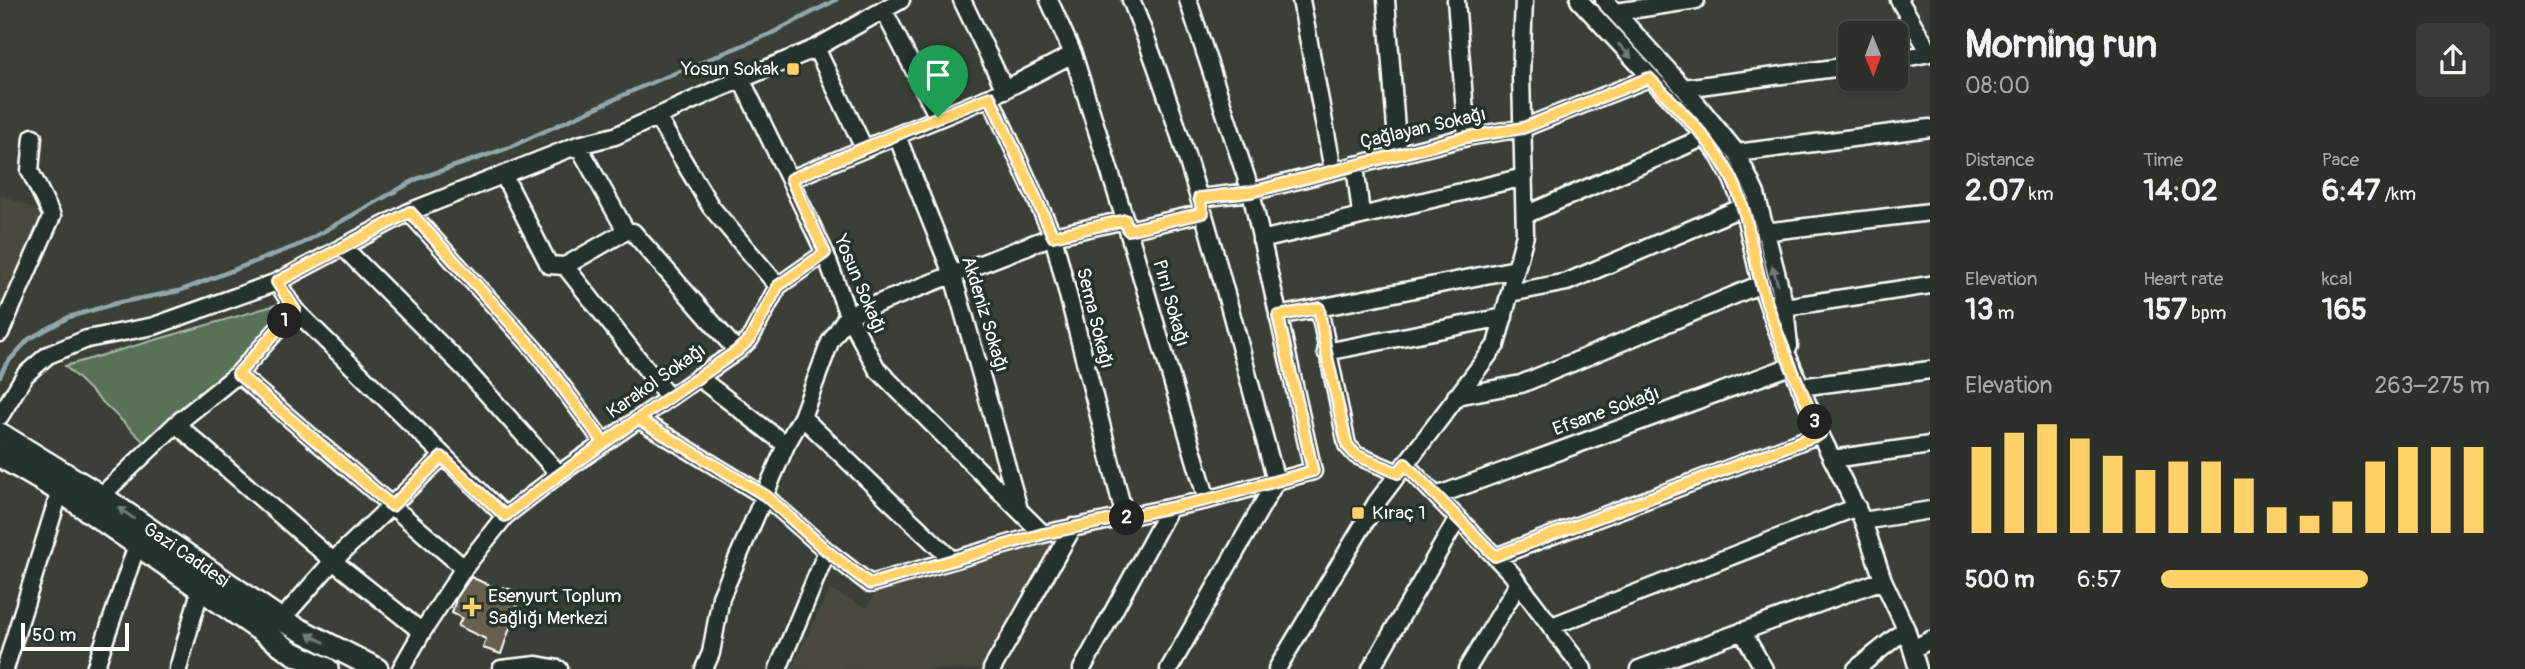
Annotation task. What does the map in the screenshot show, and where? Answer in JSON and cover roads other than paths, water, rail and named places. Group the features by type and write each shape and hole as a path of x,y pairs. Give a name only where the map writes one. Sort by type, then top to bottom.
{"main road":[{"name":"Gazi Caddesi","path":"0,434 101,496 281,620 377,669"},
{"name":"Gazi Caddesi","path":"0,456 61,491 201,587 292,661 327,669"}],"street":[{"path":"0,416 25,374 48,355 87,339 154,327 277,282 410,212 578,145 615,136 816,48 901,0"},
{"name":"Sema Sokağı","path":"962,0 1053,236 1125,518"},
{"name":"Pırıl Sokağı","path":"1049,0 1073,54 1207,500"},
{"path":"1131,0 1201,205 1276,481 1169,669"},
{"path":"638,419 766,496 827,551 870,584 1043,534 1169,509 1313,471 1251,192 1188,0"},
{"path":"1301,0 1333,170"},
{"path":"1386,0 1398,154"},
{"path":"1457,0 1467,137"},
{"path":"1277,669 1377,502 1496,345 1525,235 1521,75 1524,0"},
{"path":"1579,0 1705,137 1732,179 1743,207 1761,284 1791,366 1820,434 1860,514 1883,580 1906,629 1918,669"},
{"path":"1604,0 1685,88 1737,153 1756,194 1784,307 1791,366"},
{"path":"1616,12 1696,0"},
{"path":"1899,0 1930,53 1908,57"},
{"path":"884,11 938,117"},
{"path":"816,48 864,148"},
{"path":"791,179 998,93 1073,54"},
{"path":"1685,88 1838,68"},
{"name":"Çağlayan Sokağı","path":"848,315 1053,236 1126,225 1356,164 1467,137 1523,128 1649,78"},
{"name":"Yosun Sokağı","path":"741,79 825,253 848,315 877,369 1043,534"},
{"path":"657,117 711,207 778,286"},
{"path":"1737,153 1930,128"},
{"name":"Akdeniz Sokağı","path":"897,136 953,276 1019,508"},
{"path":"0,333 52,216 30,171 33,137"},
{"path":"1525,215 1705,137"},
{"path":"578,145 626,231"},
{"path":"1356,164 1361,214"},
{"path":"504,176 549,265 565,266 626,231 633,232 737,351"},
{"path":"1261,240 1524,177"},
{"path":"1510,293 1567,282 1743,207"},
{"path":"410,212 535,350 604,443"},
{"path":"1764,232 1930,212"},
{"path":"344,248 464,368 559,474"},
{"name":"Karakol Sokağı","path":"401,669 464,568 505,516 559,474 737,351 750,339 778,286 825,253"},
{"path":"565,266 669,398"},
{"path":"1278,316 1516,269"},
{"path":"277,282 295,310 505,516"},
{"path":"1456,396 1521,384 1761,284"},
{"path":"1784,307 1930,285"},
{"path":"1319,308 1347,445 1356,455 1401,469 1436,496 1519,583 1583,669"},
{"path":"101,496 176,424 238,374 295,310"},
{"path":"704,669 711,653 722,597 786,445 803,416 830,342 848,315"},
{"path":"1326,352 1504,317"},
{"name":"Efsane Sokağı","path":"1436,496 1791,366"},
{"path":"1800,387 1930,370"},
{"path":"238,374 464,568"},
{"path":"698,377 786,445"},
{"path":"803,416 951,559"},
{"path":"176,424 333,561 422,632"},
{"path":"1495,556 1820,434"},
{"path":"1832,459 1930,445"},
{"path":"281,620 333,561 442,457"},
{"path":"5,669 61,491"},
{"path":"1082,669 1169,509"},
{"path":"1552,626 1860,514 1930,510"},
{"path":"1371,669 1458,518"},
{"path":"992,669 1073,527"},
{"path":"95,669 138,545"},
{"path":"778,669 827,551"},
{"path":"1639,669 1883,580"},
{"path":"1466,669 1519,583"},
{"path":"178,669 201,587"},
{"path":"1856,669 1906,629"},
{"path":"1742,631 1764,669"},
{"path":"1913,649 1930,640"},
{"path":"501,669 537,664 558,669"}],"waterway":[{"path":"0,376 6,364 29,339 69,317 117,303 179,291 301,244 417,179 508,148 639,88 770,34 836,0"}],"place":[{"name":"Yosun Sokak","path":"793,69"},
{"name":"Kıraç 1","path":"1358,513"},
{"name":"Esenyurt Toplum Sağlığı Merkezi","path":"472,607"}]}
